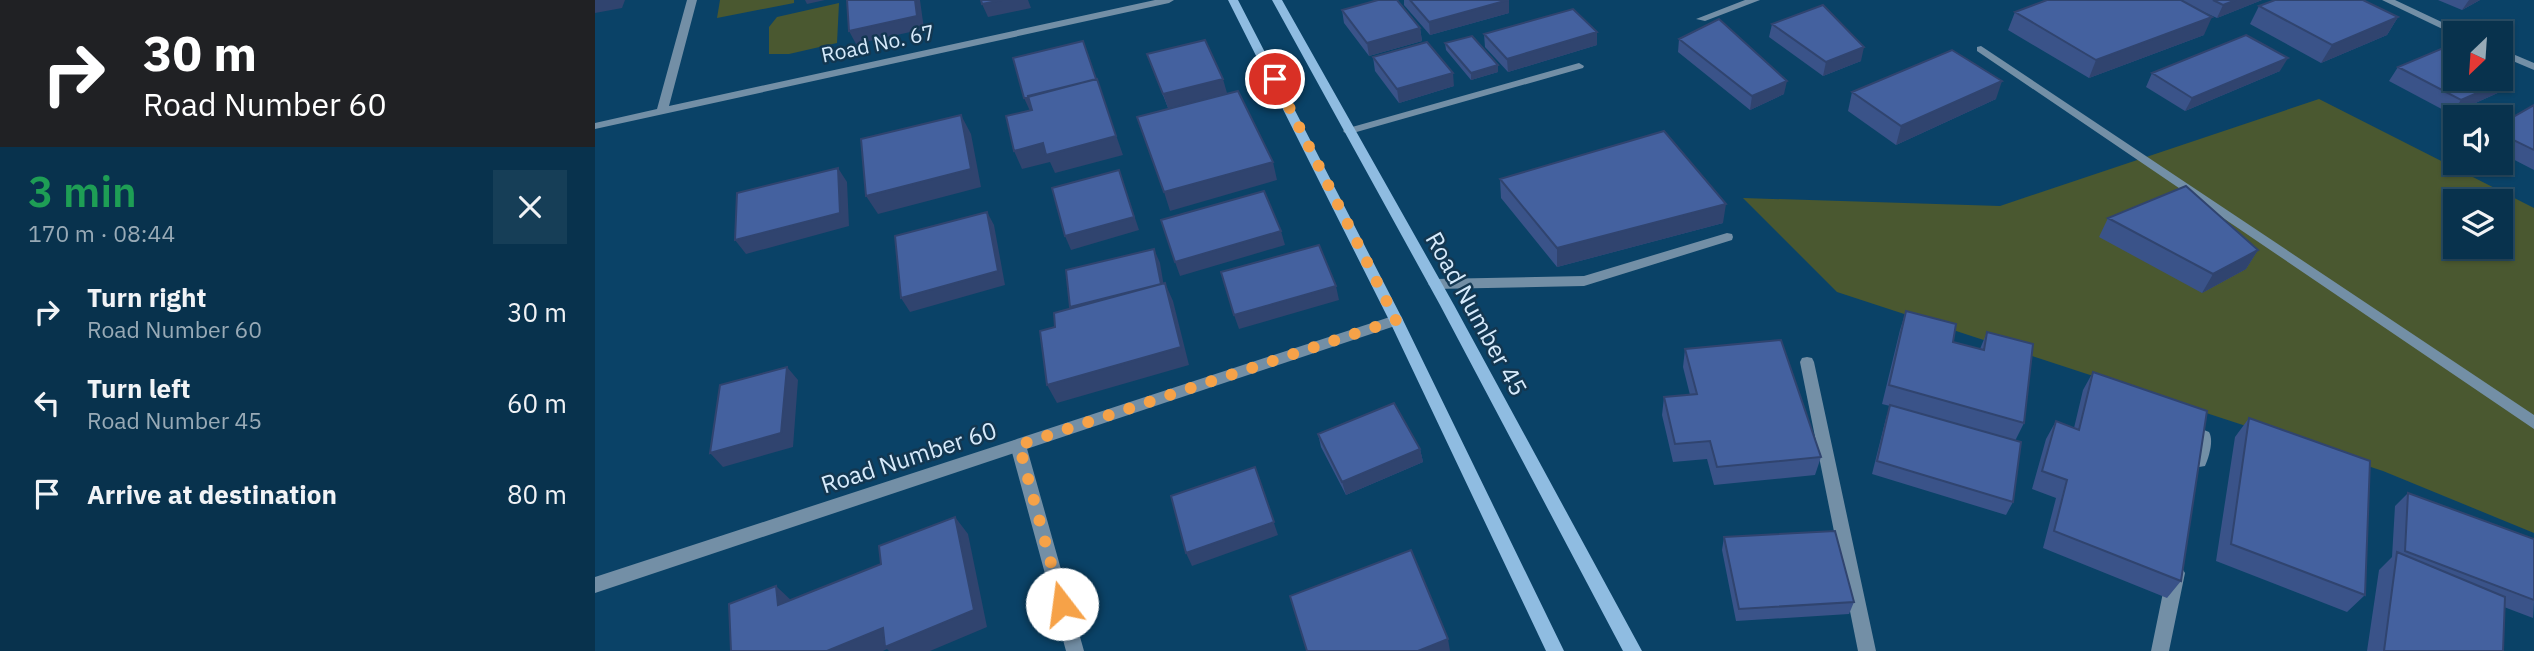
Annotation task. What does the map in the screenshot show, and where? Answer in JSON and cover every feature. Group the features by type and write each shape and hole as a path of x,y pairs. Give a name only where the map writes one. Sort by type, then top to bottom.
{"main road":[{"path":"1233,0 1396,320 1555,651"},
{"name":"Road Number 45","path":"1277,0 1435,284 1633,651"}],"street":[{"path":"662,112 692,0"},
{"name":"Road No. 67","path":"595,126 1170,0"},
{"path":"1701,19 1755,0"},
{"path":"2387,0 2443,26"},
{"path":"1981,48 2534,422"},
{"path":"2513,57 2534,67"},
{"path":"1349,131 1579,66"},
{"path":"1435,284 1584,281 1727,237"},
{"name":"Road Number 60","path":"595,585 1396,320"},
{"path":"1807,362 1867,651"},
{"path":"2196,477 2204,436"},
{"path":"1019,445 1075,651"},
{"path":"2160,651 2179,557"}],"green space":[{"path":"720,0 794,0 794,3 717,18"},
{"path":"839,3 837,43 789,54 769,54 769,27 777,17"},
{"path":"2319,99 2443,162 2443,175 2469,175 2497,189 2443,189 2443,259 2513,259 2513,197 2534,208 2534,533 2383,471 1837,292 1743,198 2000,206"}],"building":[{"path":"847,0 915,0 917,16 849,31"},
{"path":"981,0 1002,0 982,4"},
{"path":"1378,0 1397,0 1420,28 1367,43 1342,10"},
{"path":"1410,0 1508,0 1429,22"},
{"path":"2047,0 2181,0 2212,17 2096,60 2015,12"},
{"path":"2213,0 2236,0 2223,5"},
{"path":"2275,0 2363,0 2398,17 2332,45 2259,6"},
{"path":"1823,5 1864,47 1826,62 1772,24"},
{"path":"1573,9 1597,32 1507,59 1484,34"},
{"path":"1719,19 1787,81 1752,96 1679,39"},
{"path":"2246,35 2288,58 2192,98 2152,73"},
{"path":"1472,36 1498,65 1471,73 1445,43"},
{"path":"1205,40 1223,79 1163,94 1147,54"},
{"path":"1083,41 1096,79 1024,98 1013,58"},
{"path":"1427,42 1453,73 1397,89 1373,57"},
{"path":"2443,48 2443,91 2398,67"},
{"path":"1952,50 2002,81 1901,126 1852,92"},
{"path":"1097,79 1116,136 1046,155 1043,143 1014,151 1006,116 1032,110 1028,96"},
{"path":"1238,91 1273,162 1164,192 1137,117"},
{"path":"2444,91 2482,91 2461,100"},
{"path":"2534,105 2534,150 2513,140 2513,117"},
{"path":"961,115 971,169 866,196 861,139"},
{"path":"1664,131 1726,204 1557,248 1500,179"},
{"path":"838,168 840,213 735,240 737,193"},
{"path":"1119,170 1134,217 1065,236 1052,188"},
{"path":"2186,186 2258,250 2213,274 2108,218"},
{"path":"1264,191 1281,231 1175,262 1161,220"},
{"path":"987,212 998,271 901,298 895,236"},
{"path":"1319,245 1336,286 1234,315 1221,272"},
{"path":"1154,249 1161,284 1070,307 1066,270"},
{"path":"1165,283 1181,347 1047,385 1040,331 1055,327 1054,313"},
{"path":"1906,311 1956,324 1953,342 1984,350 1987,332 2033,344 2024,423 1889,385"},
{"path":"1781,340 1821,457 1717,467 1710,441 1675,444 1664,397 1697,394 1685,349"},
{"path":"787,367 781,433 710,453 720,385"},
{"path":"2093,372 2207,411 2181,581 2054,531 2067,480 2042,471 2056,421 2079,430"},
{"path":"1394,403 1420,449 1342,482 1318,434"},
{"path":"1890,405 2021,442 2013,502 1877,461"},
{"path":"2249,418 2370,461 2365,595 2231,544"},
{"path":"1255,467 1274,522 1186,553 1171,496"},
{"path":"2408,493 2534,539 2534,600 2405,551"},
{"path":"955,517 974,610 885,647 883,628 827,651 731,651 729,604 776,586 778,605 881,564 879,546"},
{"path":"1835,531 1854,602 1739,609 1724,537"},
{"path":"1411,550 1448,639 1418,651 1307,651 1290,596"},
{"path":"2397,552 2505,597 2503,651 2384,651"}],"route":[{"path":"1062,604 1019,445 1396,320 1275,79"}]}
